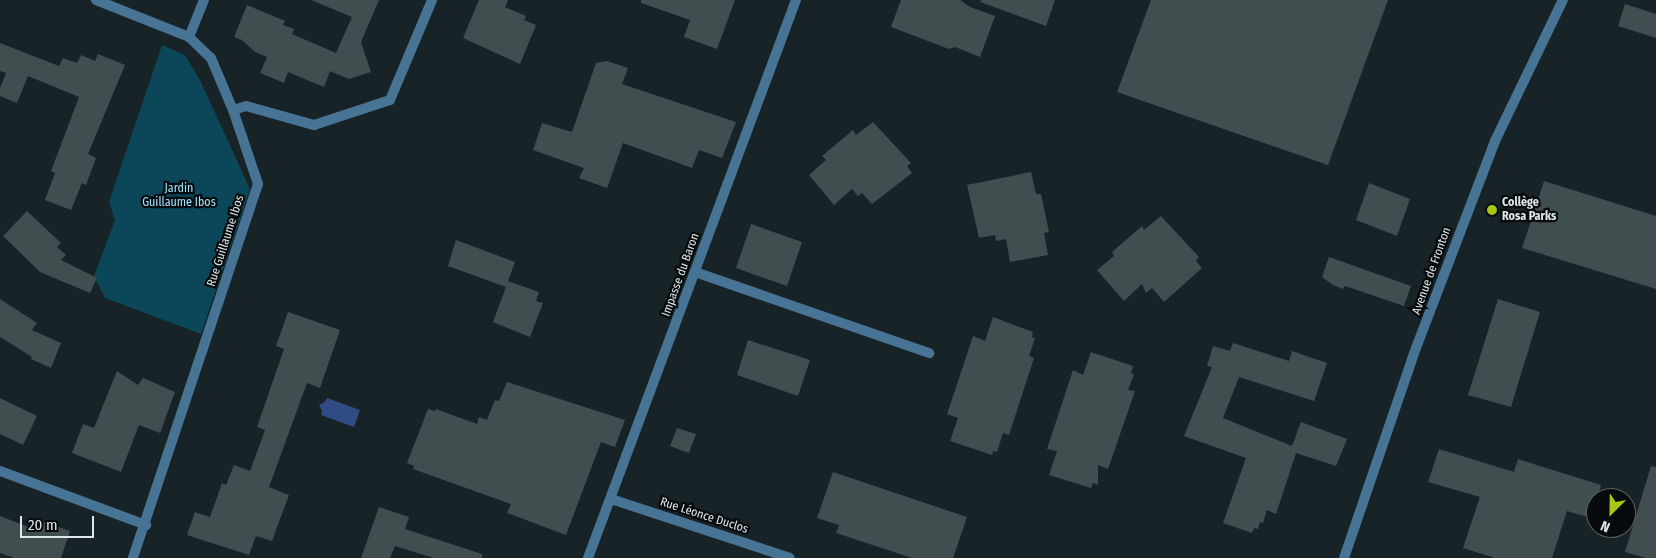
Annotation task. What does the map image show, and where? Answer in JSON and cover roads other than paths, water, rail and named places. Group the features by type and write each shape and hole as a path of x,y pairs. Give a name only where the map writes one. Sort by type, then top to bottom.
{"street":[{"name":"Rue Guillaume Ibos","path":"96,0 188,37 211,58 232,110 258,184 146,526 133,558"},
{"path":"188,37 204,0"},
{"path":"232,110 246,106 314,125 390,100 432,0"},
{"name":"Impasse du Baron","path":"588,558 796,0"},
{"name":"Avenue de Fronton","path":"1344,558 1416,348 1495,140 1563,0"},
{"path":"695,272 929,353"},
{"path":"0,471 146,526"},
{"name":"Rue Léonce Duclos","path":"611,499 790,558"}],"water":[{"path":"327,398 360,410 354,427 321,415 322,411 319,405 325,402"}],"place":[{"name":"Collège Rosa Parks","path":"1492,210"}],"park label":[{"name":"Jardin Guillaume Ibos","path":"179,196"}]}
